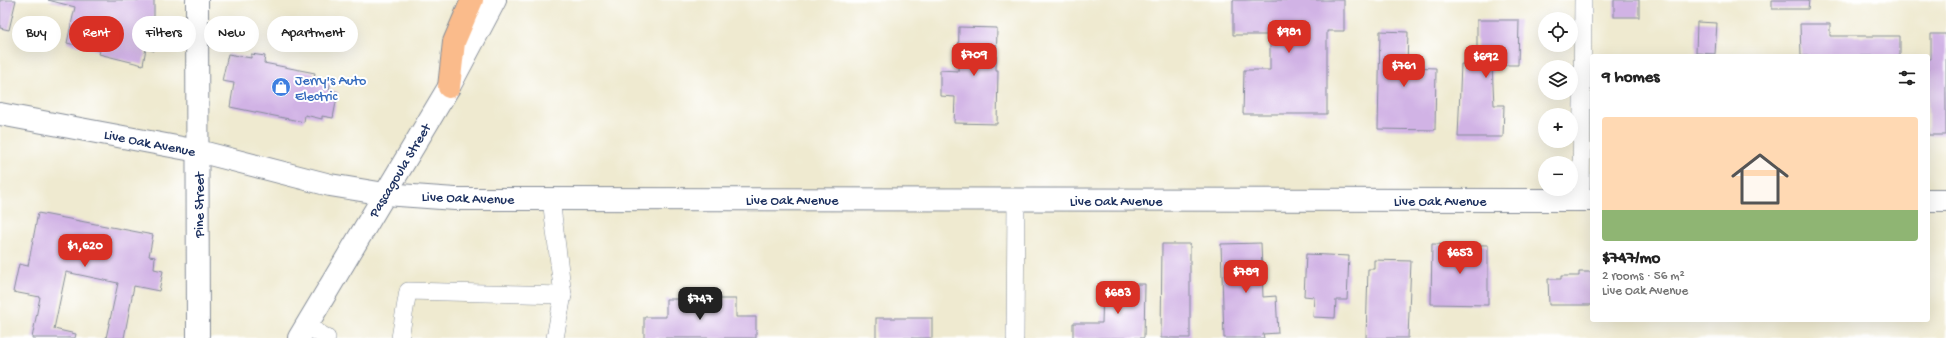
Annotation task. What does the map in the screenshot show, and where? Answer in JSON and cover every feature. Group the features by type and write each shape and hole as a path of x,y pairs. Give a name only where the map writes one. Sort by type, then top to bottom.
{"main road":[{"path":"449,87 454,42 472,0"}],"street":[{"name":"Pine Street","path":"198,0 198,338"},
{"name":"Pascagoula Street","path":"302,332 449,87 495,0"},
{"name":"Live Oak Avenue","path":"0,114 198,151 330,185 385,194 455,199 1587,200"},
{"path":"1930,200 1946,200"}],"lane":[{"path":"1583,0 1587,200"},
{"path":"551,199 563,295 555,338"},
{"path":"1015,338 1016,200"},
{"path":"400,338 408,291 563,295"},
{"path":"302,332 327,338"}],"building":[{"path":"0,0 16,0 9,30 0,28"},
{"path":"48,0 154,0 154,16 132,16 132,52 145,52 143,65 99,54 100,52 124,52 124,16 73,16 75,7"},
{"path":"1233,0 1344,0 1344,31 1327,31 1327,114 1243,114 1244,70 1270,70 1270,35 1233,35"},
{"path":"1614,0 1639,0 1639,17 1614,17"},
{"path":"1772,0 1809,0 1808,9 1772,9"},
{"path":"1477,20 1519,20 1518,65 1492,65 1494,105 1504,105 1503,137 1458,137 1461,64 1477,64"},
{"path":"1697,22 1717,23 1715,54 1696,53"},
{"path":"1800,24 1830,24 1830,36 1900,36 1900,54 1801,54"},
{"path":"959,27 997,28 997,124 954,123 955,97 940,96 940,70 958,71"},
{"path":"1380,31 1408,32 1407,67 1436,68 1435,130 1378,129"},
{"path":"1931,34 1946,34 1946,135 1930,135"},
{"name":"Jerry's Auto Electric","path":"228,54 251,58 251,54 265,56 264,63 315,73 314,77 331,81 329,90 338,92 333,118 322,116 322,119 305,115 304,122 230,107 234,83 222,81"},
{"path":"38,213 153,235 149,256 155,257 154,269 163,271 159,291 134,286 124,338 106,338 118,283 66,272 54,329 76,334 75,338 32,338 40,297 13,292 19,264 28,266"},
{"path":"1261,243 1263,297 1276,296 1278,333 1263,334 1264,338 1224,338 1221,244"},
{"path":"1162,244 1190,244 1190,338 1161,338"},
{"path":"1432,244 1488,245 1488,305 1431,304"},
{"path":"1306,254 1349,256 1347,300 1336,300 1335,318 1313,317 1314,297 1304,296"},
{"path":"1374,260 1411,261 1408,338 1366,338 1368,269 1374,269"},
{"path":"1579,272 1590,272 1590,305 1549,305 1548,279 1561,279 1561,276 1579,276"},
{"path":"1122,284 1145,284 1144,338 1073,338 1073,323 1102,323 1103,289 1122,289"},
{"path":"666,299 736,299 736,317 756,317 756,338 644,338 644,317 666,317"},
{"path":"876,318 932,318 932,338 876,338"}],"place":[{"name":"Jerry's Auto Electric","path":"281,87"}]}
